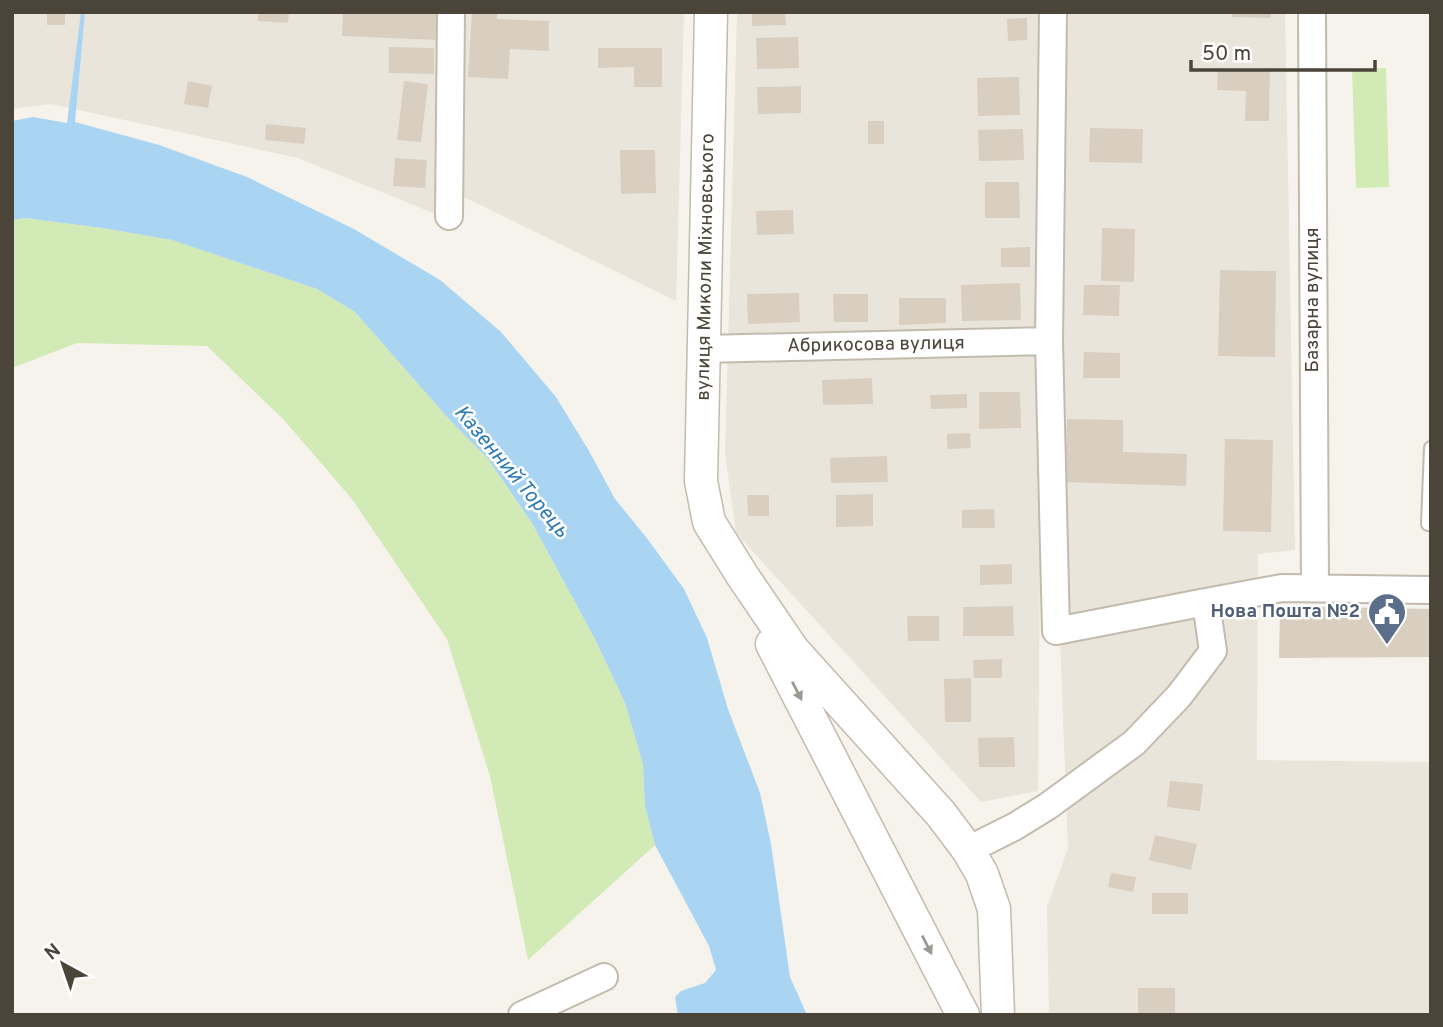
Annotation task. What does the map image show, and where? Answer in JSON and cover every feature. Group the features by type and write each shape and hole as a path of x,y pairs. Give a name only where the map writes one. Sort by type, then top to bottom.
{"street":[{"path":"449,216 451,12"},
{"name":"вулиця Миколи Міхновського","path":"711,12 701,481 709,522 963,1015"},
{"path":"1053,12 1049,341 1056,632 1282,588 1431,590"},
{"name":"Базарна вулиця","path":"1312,12 1315,588"},
{"name":"Абрикосова вулиця","path":"704,349 1049,341"},
{"name":"вулиця Миколи Міхновського","path":"709,522 793,650 941,814 968,850 982,874 995,909 998,1015"},
{"path":"968,850 1013,828 1048,806 1134,743 1179,696 1213,651 1206,602"},
{"path":"522,1015 604,977"}],"lane":[{"path":"1431,447 1428,524 1431,524"}],"shaded area":[{"path":"12,12 445,12 438,215 298,158 51,104 12,109"},
{"path":"462,12 684,12 676,301 458,194"},
{"path":"737,12 1045,12 1038,791 981,802 736,533 725,453"},
{"path":"1066,12 1285,12 1295,550 1258,554 1257,760 1431,762 1431,1015 1049,1015 1047,907 1068,848 1059,615"}],"green space":[{"path":"1386,68 1389,187 1356,188 1352,69"},
{"path":"25,218 172,240 317,289 355,312 447,417 488,459 532,523 595,639 625,703 643,764 645,806 655,845 528,960 490,776 447,639 352,499 284,420 207,346 77,343 12,368 12,220"}],"water":[{"name":"Казенний Торець","path":"81,12 85,12 75,122 159,145 247,177 354,229 440,280 501,332 556,397 615,499 684,589 707,638 728,709 760,793 771,844 790,977 807,1015 678,1015 675,997 681,991 705,983 716,970 709,946 655,845 645,806 643,764 625,703 595,639 532,523 488,459 447,417 355,312 317,289 172,240 25,218 12,220 12,121 33,117 67,123"}],"building":[{"path":"47,12 65,12 65,25 47,25"},
{"path":"258,12 289,12 288,23 258,21"},
{"path":"343,12 437,12 436,40 342,36"},
{"path":"472,12 497,12 497,19 549,21 549,51 510,49 508,79 468,77"},
{"path":"752,12 785,12 786,25 752,26"},
{"path":"1232,12 1271,12 1271,18 1232,17"},
{"path":"1027,18 1027,40 1008,41 1007,19"},
{"path":"798,37 799,68 757,69 756,38"},
{"path":"389,47 434,48 434,74 389,73"},
{"path":"598,48 662,48 662,87 634,87 634,67 598,68"},
{"path":"1218,69 1270,70 1269,121 1245,121 1246,91 1217,90"},
{"path":"1019,77 1020,115 978,116 977,78"},
{"path":"188,81 212,86 208,108 184,104"},
{"path":"404,81 428,84 421,142 397,140"},
{"path":"801,86 801,113 758,114 757,87"},
{"path":"868,121 884,121 884,144 868,144"},
{"path":"266,124 306,128 304,144 265,140"},
{"path":"1090,128 1143,129 1142,163 1089,162"},
{"path":"1023,129 1024,160 979,161 978,130"},
{"path":"620,150 655,150 656,193 621,194"},
{"path":"395,158 427,160 425,188 393,186"},
{"path":"985,182 1019,182 1020,218 985,218"},
{"path":"793,210 794,234 757,235 756,211"},
{"path":"1102,228 1135,229 1134,282 1101,281"},
{"path":"1030,247 1030,267 1001,267 1001,248"},
{"path":"1220,270 1276,271 1275,357 1218,356"},
{"path":"1020,283 1021,320 962,321 961,285"},
{"path":"1084,285 1120,285 1119,316 1083,315"},
{"path":"799,293 800,322 748,324 747,294"},
{"path":"833,294 868,294 868,322 834,322"},
{"path":"899,298 946,298 946,323 899,325"},
{"path":"1084,352 1120,353 1120,378 1083,378"},
{"path":"872,378 873,404 823,405 822,380"},
{"path":"979,392 1020,392 1021,428 979,429"},
{"path":"967,394 967,408 931,409 930,395"},
{"path":"1067,419 1123,420 1123,452 1187,454 1186,486 1065,482"},
{"path":"970,433 971,448 947,449 947,434"},
{"path":"1225,439 1273,440 1271,532 1223,531"},
{"path":"887,456 888,482 831,483 830,458"},
{"path":"873,494 873,526 836,527 836,495"},
{"path":"747,495 769,495 769,516 748,516"},
{"path":"994,509 995,528 962,528 962,510"},
{"path":"1012,564 1012,584 980,585 980,565"},
{"path":"1013,606 1014,636 963,636 963,607"},
{"path":"1280,606 1431,609 1431,657 1279,658"},
{"path":"907,616 939,616 939,641 908,641"},
{"path":"1002,659 1002,678 974,678 973,660"},
{"path":"971,678 971,722 945,722 944,679"},
{"path":"1014,737 1015,767 979,767 978,738"},
{"path":"1170,781 1203,784 1200,811 1167,807"},
{"path":"1155,835 1197,844 1191,870 1149,860"},
{"path":"1111,873 1136,877 1133,892 1108,887"},
{"path":"1152,893 1188,893 1188,914 1152,914"},
{"path":"1138,988 1175,988 1175,1015 1138,1015"}],"place":[{"name":"Нова Пошта №2","path":"1387,646"}]}
